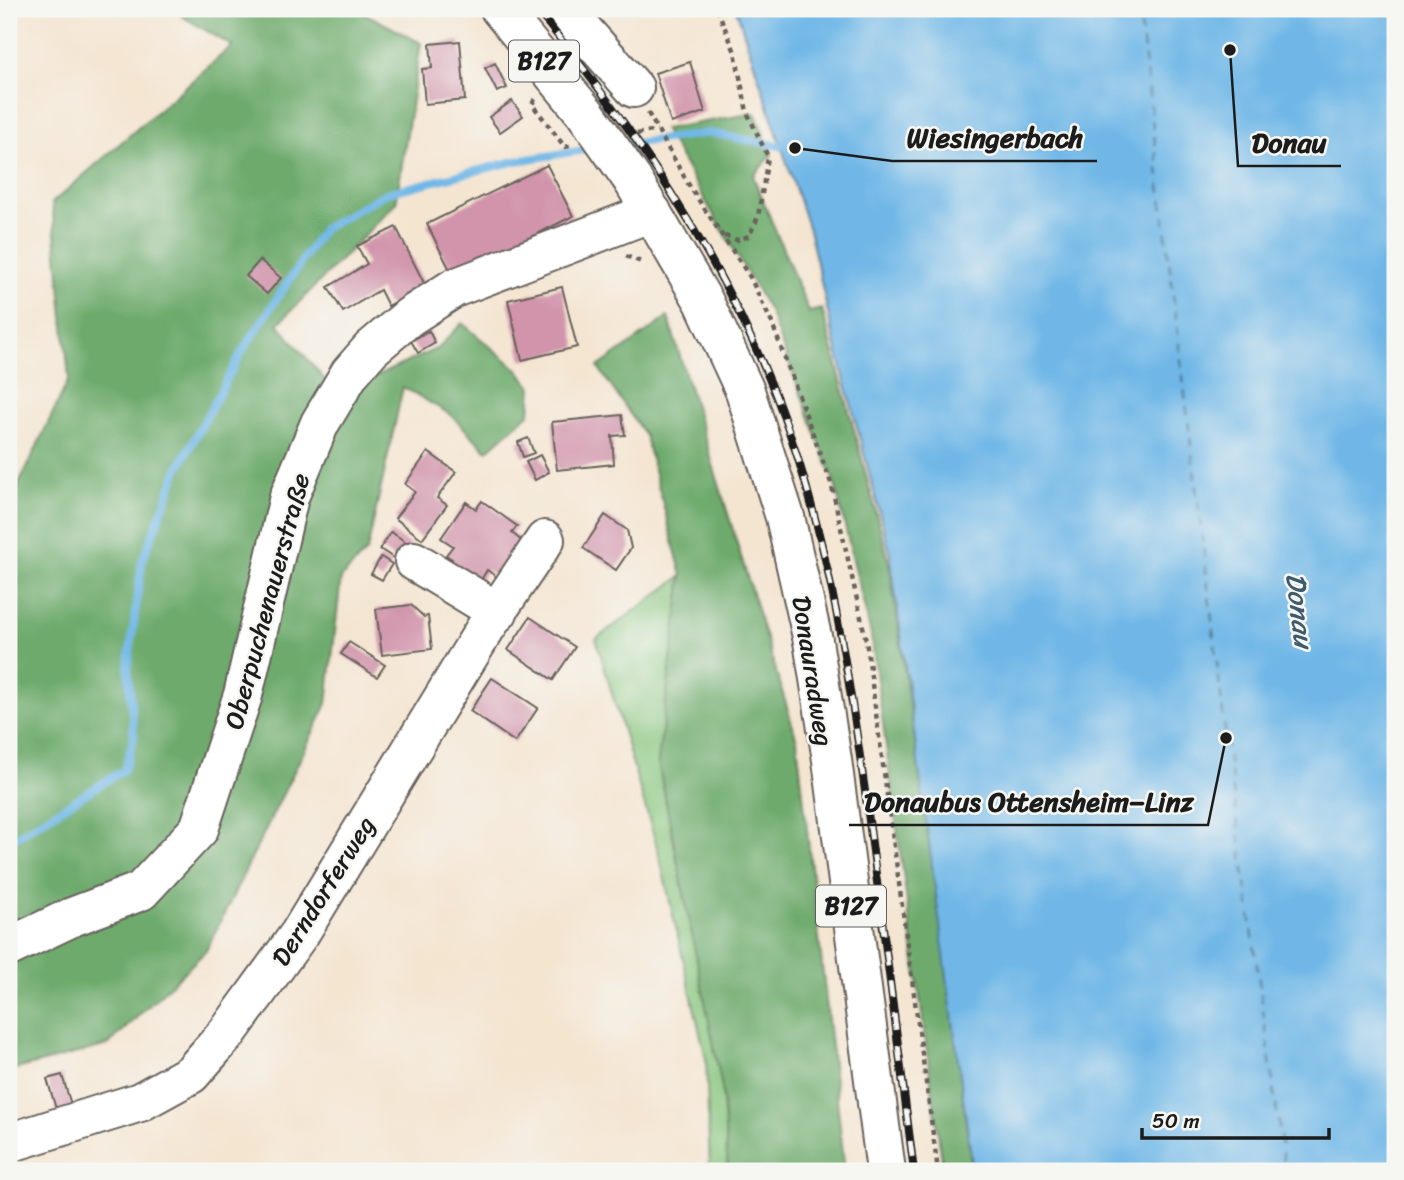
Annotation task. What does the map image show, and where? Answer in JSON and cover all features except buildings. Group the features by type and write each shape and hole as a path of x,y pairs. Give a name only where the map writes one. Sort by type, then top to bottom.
{"street":[{"name":"B127","path":"500,9 586,114 632,179 704,302 745,391 785,517 802,585 832,760 886,1171"},
{"path":"564,9 634,88"},
{"name":"Oberpuchenauerstraße","path":"9,947 141,891 199,829 243,695 289,497 320,423 350,373 371,349 409,317 454,288 652,212"},
{"name":"Derndorferweg","path":"16,1150 140,1102 191,1074 228,1032 300,933 545,540"},
{"path":"414,561 498,612"}],"path":[{"path":"717,9 735,52 747,112 768,157 758,217 749,236 737,240 721,235"},
{"path":"532,104 565,146"},
{"path":"657,130 750,277 772,323 831,483 870,666 938,1171"},
{"path":"597,233 613,250 649,266"}],"green space":[{"path":"170,9 357,9 421,43 396,203 278,324 337,394 438,348 462,323 517,369 532,387 530,413 487,451 451,415 403,387 367,551 341,578 327,704 206,951 108,1045 9,1071 9,505 69,379 52,203 232,46"},
{"path":"755,113 772,155 753,176 809,312 822,309 889,562 940,915 972,1171 943,1171 871,635 835,484 769,311 664,129"},
{"path":"668,317 797,740 845,1171 728,1171 722,1088 658,762 682,576 645,436 598,367"},
{"path":"682,576 658,762 722,1088 728,1171 710,1171 706,1059 659,854 596,639"}],"water":[{"path":"736,9 1395,9 1395,1171 973,1171 890,553 833,335 810,233"}],"waterway":[{"path":"620,145 710,133 791,148"},
{"path":"9,841 124,770 134,737 128,667 142,562 178,469 243,350 323,229 386,193 516,161 597,148"}],"ferry route":[{"path":"1139,9 1226,738 1285,1171"}],"railway":[{"path":"536,9 607,99 701,242 753,343 793,444 833,594 851,696 914,1171"}],"place":[{"name":"Donau","path":"1230,50"},
{"name":"Wiesingerbach","path":"795,148"},
{"name":"Donaubus Ottensheim–Linz","path":"1226,738"}]}
